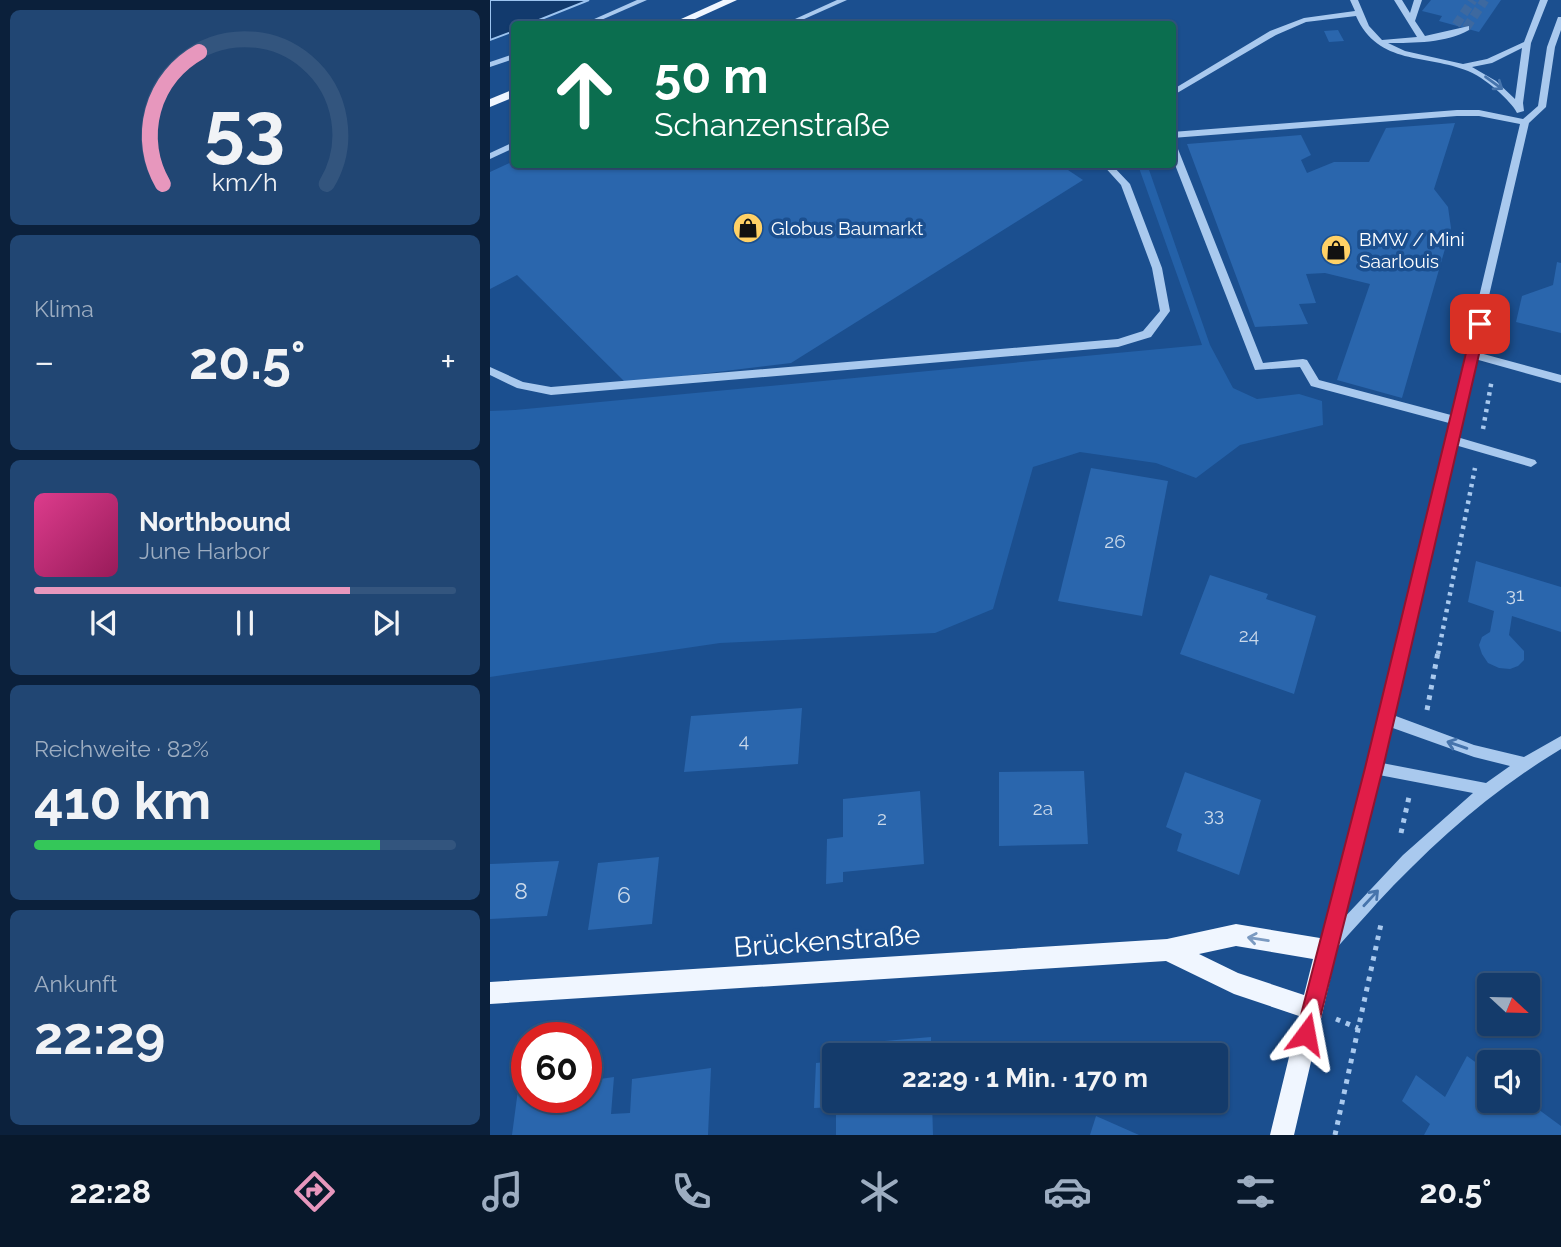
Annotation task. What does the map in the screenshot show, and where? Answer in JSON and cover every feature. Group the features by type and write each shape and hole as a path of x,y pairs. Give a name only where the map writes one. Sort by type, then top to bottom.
{"main road":[{"path":"683,21 733,0"},
{"path":"490,103 511,94"},
{"name":"Brückenstraße","path":"490,993 1167,950 1236,935 1326,950"},
{"name":"Brückenstraße","path":"1167,950 1234,983 1312,1009"},
{"path":"1282,1135 1326,950"}],"street":[{"path":"594,21 643,0"},
{"path":"795,21 843,0"},
{"path":"1354,0 1365,26 1378,40 1416,57 1463,66 1502,89 1519,108 1525,122"},
{"path":"1398,0 1422,38"},
{"path":"1412,19 1418,0"},
{"path":"1519,108 1527,43 1544,0"},
{"path":"1176,92 1273,33 1304,20 1360,13"},
{"path":"1326,950 1386,719 1525,122 1542,107 1551,47 1561,19"},
{"path":"1440,35 1456,25"},
{"path":"1378,40 1401,42 1458,34 1466,29"},
{"path":"1416,57 1415,49 1422,38"},
{"path":"1463,66 1489,61 1527,43"},
{"path":"490,65 511,56"},
{"path":"1176,135 1457,113 1479,113 1525,122"},
{"path":"490,156 511,146"},
{"path":"1176,154 1259,367 1303,363 1315,383 1457,421"},
{"path":"490,372 521,385 551,391 1118,343 1147,334 1165,311 1157,268 1125,184 1110,168"},
{"path":"1472,355 1561,379"},
{"path":"1452,440 1531,463"},
{"path":"1386,719 1474,751 1523,763"},
{"path":"1326,950 1392,875 1485,789 1523,763 1561,742"},
{"path":"1374,768 1485,789"}],"shaded area":[{"path":"490,0 589,0 536,21 511,21 511,32 490,40"},
{"path":"1139,168 1148,168 1210,345 1233,388 1257,399 1299,394 1322,401 1323,425 1240,445 1196,478 1156,463 1080,452 1033,467 993,609 935,633 720,643 490,677 490,411 1202,345"}],"building":[{"path":"1431,0 1501,0 1479,32 1439,21 1442,16 1422,11"},
{"path":"1338,30 1344,41 1329,42 1324,31"},
{"name":"BMW / Mini Saarlouis","path":"1455,123 1434,189 1448,207 1451,228 1402,398 1337,380 1370,284 1325,273 1306,274 1316,303 1299,304 1308,324 1255,327 1187,144 1301,135 1311,155 1301,160 1307,173 1334,162 1369,162 1386,128"},
{"name":"Globus Baumarkt","path":"511,162 511,168 1065,168 1083,180 791,363 626,383 517,275 490,289 490,172"},
{"path":"1557,262 1561,263 1561,333 1516,322 1522,296 1553,285"},
{"path":"1091,468 1168,481 1142,616 1058,601"},
{"path":"1476,561 1561,587 1561,632 1512,616 1509,635 1524,651 1524,660 1510,669 1488,663 1479,645 1482,637 1490,632 1494,611 1468,602"},
{"path":"1210,575 1268,594 1266,599 1316,616 1294,694 1180,654"},
{"path":"802,708 798,764 684,772 691,716"},
{"path":"1084,771 1088,844 999,846 999,772"},
{"path":"1185,772 1261,800 1239,875 1177,851 1182,834 1166,827"},
{"path":"920,791 924,864 843,872 843,882 826,884 827,839 843,837 843,799"},
{"path":"659,857 652,924 588,930 598,863"},
{"path":"559,861 547,916 490,919 490,864"},
{"path":"931,1037 931,1043 861,1043"},
{"path":"1467,1056 1477,1063 1477,1113 1540,1113 1540,1111 1561,1126 1561,1135 1424,1135 1430,1124 1402,1101 1416,1075 1445,1097"},
{"path":"822,1062 822,1108 814,1108 816,1063"},
{"path":"711,1068 708,1135 512,1135 515,1113 602,1113 602,1079 614,1077 611,1114 630,1113 632,1079"},
{"path":"836,1113 932,1113 933,1135 836,1135"},
{"path":"1096,1116 1139,1135 1090,1135"}],"tunnel":[{"path":"1456,25 1473,0"},
{"path":"1466,28 1485,0"}],"place":[{"name":"Globus Baumarkt","path":"748,228"},
{"name":"BMW / Mini Saarlouis","path":"1336,250"}],"route":[{"path":"1306,1034 1374,768 1480,324"}]}
